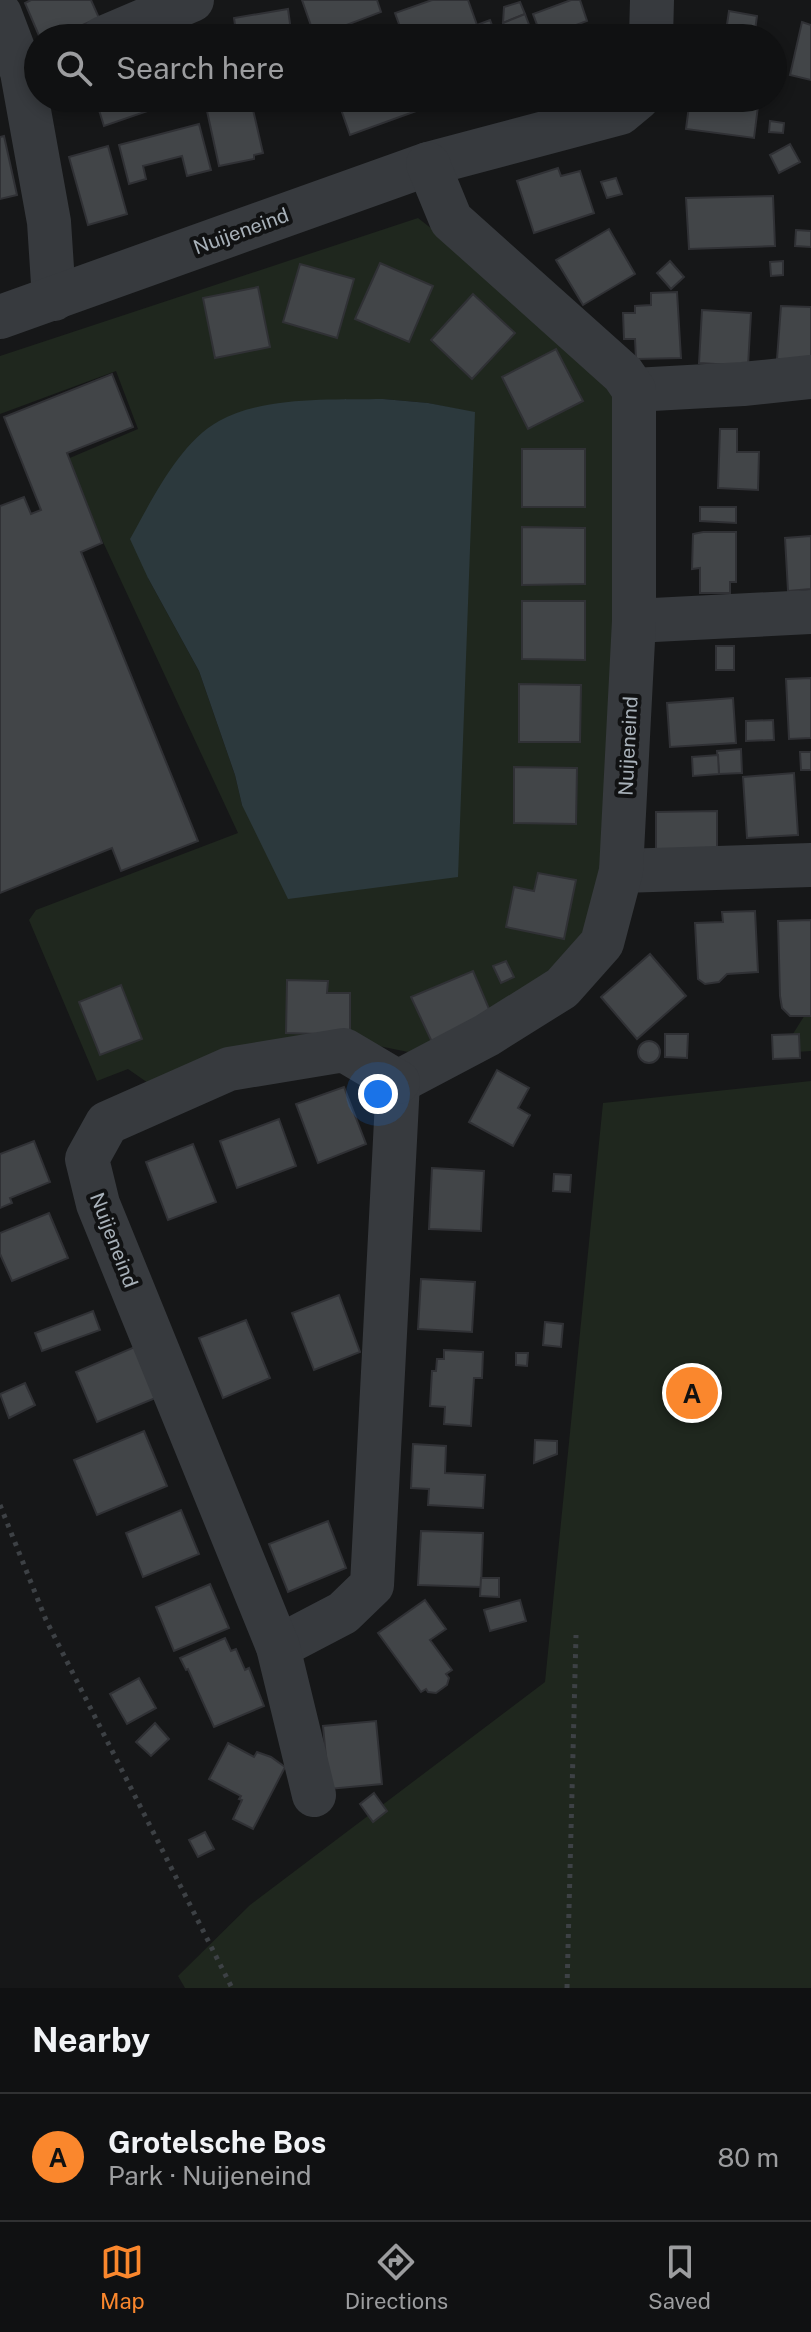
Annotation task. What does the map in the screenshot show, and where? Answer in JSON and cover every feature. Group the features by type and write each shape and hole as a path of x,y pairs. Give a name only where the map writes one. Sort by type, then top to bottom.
{"street":[{"path":"136,24 192,0"},
{"path":"651,24 652,0"},
{"path":"0,14 24,58"},
{"path":"35,112 49,222 54,299"},
{"name":"Nuijeneind","path":"0,317 428,164 621,112"},
{"path":"428,164 451,220 623,374 634,390 811,377"},
{"name":"Nuijeneind","path":"314,1795 278,1647 98,1204 87,1159 107,1123 229,1069 344,1050 398,1082 487,1035 562,988 602,943 621,871 634,621 634,390"},
{"path":"634,621 811,612"},
{"path":"621,871 811,865"},
{"path":"278,1647 343,1613 372,1585 398,1082"}],"path":[{"path":"0,1505 46,1620 232,1988"},
{"path":"567,1988 576,1635"}],"shaded area":[{"path":"418,218 591,354 614,388 617,887 575,966 418,1054 364,1043 151,1085 128,1069 97,1081 29,920 36,910 238,833 65,460 138,429 116,371 0,414 0,356","holes":["383,399 428,403 475,413 242,805 235,775 199,671 148,578 270,405"]},
{"path":"383,399 475,412 458,877 288,899 242,805 235,775 199,671 130,539 179,458 191,443 219,421 256,407 277,403"},
{"path":"811,1007 811,1051 781,1053 808,1010"},
{"path":"811,1081 811,1988 185,1988 178,1976 250,1905 545,1682 603,1103"}],"building":[{"path":"31,0 91,0 99,18 85,24 34,24 25,3"},
{"path":"302,0 377,0 381,12 349,24 310,24"},
{"path":"432,0 468,0 477,24 399,24 395,13"},
{"path":"571,0 580,0 587,21 579,24 537,24 533,14"},
{"path":"520,2 525,14 503,23 504,7"},
{"path":"288,9 290,24 235,24 234,18"},
{"path":"729,11 757,16 756,24 727,24"},
{"path":"525,14 529,24 503,24"},
{"path":"802,22 811,25 811,80 790,75"},
{"path":"100,112 145,112 104,126"},
{"path":"207,112 254,112 263,153 254,155 254,159 219,166"},
{"path":"342,112 413,112 350,135"},
{"path":"688,112 757,112 754,138 686,129"},
{"path":"770,121 784,123 783,133 769,132"},
{"path":"199,124 211,170 187,176 182,156 143,166 146,179 129,184 119,145"},
{"path":"4,136 17,195 0,199 0,137"},
{"path":"790,144 800,162 779,173 770,155"},
{"path":"108,146 127,214 88,225 69,157"},
{"path":"558,168 561,176 580,171 594,213 534,233 517,181"},
{"path":"616,178 622,194 607,198 601,182"},
{"path":"773,196 775,246 689,249 686,198"},
{"path":"609,229 635,274 583,305 556,260"},
{"path":"796,230 811,231 811,247 795,246"},
{"path":"670,261 684,277 671,289 657,273"},
{"path":"783,261 783,275 771,276 770,262"},
{"path":"380,263 433,286 409,342 355,319"},
{"path":"300,264 354,279 337,338 283,322"},
{"path":"258,287 270,347 215,358 203,298"},
{"path":"677,292 681,358 636,359 635,339 624,339 623,313 635,313 635,306 651,305 651,293"},
{"path":"473,294 515,333 472,379 431,340"},
{"path":"781,306 811,307 811,361 777,359"},
{"path":"702,310 751,313 748,366 699,363"},
{"path":"556,349 583,401 528,429 502,377"},
{"path":"112,374 133,427 67,453 102,543 81,552 198,841 121,871 112,848 0,893 0,506 24,497 31,514 41,510 4,417"},
{"path":"720,429 737,429 737,452 759,452 758,490 718,488"},
{"path":"522,449 585,449 585,507 522,507"},
{"path":"700,507 736,507 736,523 700,521"},
{"path":"522,527 585,528 585,584 522,585"},
{"path":"736,532 736,582 730,582 730,593 700,593 700,568 692,569 693,534"},
{"path":"811,536 811,589 788,591 785,538"},
{"path":"522,601 585,601 585,660 522,659"},
{"path":"716,646 734,646 734,670 716,670"},
{"path":"811,678 811,738 789,739 786,679"},
{"path":"519,684 581,685 580,742 519,742"},
{"path":"733,698 736,743 670,747 667,703"},
{"path":"773,720 774,740 746,741 746,721"},
{"path":"741,749 742,773 719,774 717,751"},
{"path":"800,752 811,752 811,770 801,770"},
{"path":"718,755 719,774 693,776 692,757"},
{"path":"514,767 577,768 576,824 514,823"},
{"path":"794,773 798,835 747,838 743,777"},
{"path":"717,811 717,856 656,856 656,812"},
{"path":"538,873 576,880 564,939 506,927 514,887 534,891"},
{"path":"755,911 758,972 727,974 719,982 705,984 698,979 695,923 723,922 722,912"},
{"path":"811,920 811,1016 790,1016 782,1008 780,996 778,921"},
{"path":"650,954 686,996 637,1039 601,997"},
{"path":"506,961 514,977 501,983 493,966"},
{"path":"473,971 492,1016 432,1042 411,997"},
{"path":"287,980 328,981 327,993 350,993 350,1035 286,1033"},
{"path":"121,985 142,1039 100,1055 79,1002"},
{"path":"665,1034 688,1034 687,1058 665,1057"},
{"path":"799,1034 800,1058 773,1059 772,1035"},
{"path":"649,1041 657,1044 660,1052 657,1060 649,1063 641,1060 638,1052 641,1044"},
{"path":"497,1070 529,1088 518,1108 530,1115 513,1146 469,1122"},
{"path":"344,1087 366,1144 318,1163 296,1104"},
{"path":"279,1119 296,1166 237,1188 220,1141"},
{"path":"34,1141 50,1182 10,1198 12,1203 0,1208 0,1154"},
{"path":"193,1144 216,1202 168,1220 146,1162"},
{"path":"432,1168 484,1171 481,1231 429,1229"},
{"path":"554,1174 571,1175 570,1192 553,1191"},
{"path":"49,1213 68,1258 12,1281 0,1254 0,1233"},
{"path":"421,1279 475,1282 472,1332 418,1329"},
{"path":"339,1295 360,1352 314,1370 292,1313"},
{"path":"93,1311 100,1330 42,1351 35,1333"},
{"path":"246,1320 270,1378 223,1398 199,1338"},
{"path":"545,1322 563,1324 561,1347 543,1345"},
{"path":"137,1346 158,1397 97,1422 76,1372"},
{"path":"444,1350 483,1352 482,1378 474,1378 471,1426 444,1424 445,1407 430,1406 432,1371 436,1371 437,1359 444,1359"},
{"path":"516,1353 528,1353 527,1366 516,1365"},
{"path":"25,1383 35,1405 9,1418 0,1394"},
{"path":"144,1431 167,1486 97,1515 74,1460"},
{"path":"535,1440 557,1441 557,1454 534,1463"},
{"path":"413,1444 446,1446 445,1473 485,1475 483,1508 428,1505 429,1489 411,1488"},
{"path":"181,1510 199,1554 143,1577 126,1533"},
{"path":"328,1521 346,1568 288,1592 269,1544"},
{"path":"421,1531 483,1533 481,1587 418,1585"},
{"path":"481,1578 499,1578 499,1597 480,1596"},
{"path":"210,1584 229,1628 174,1651 156,1607"},
{"path":"425,1600 446,1629 430,1640 452,1670 446,1674 449,1678 447,1685 436,1693 426,1689 421,1692 378,1633"},
{"path":"520,1600 526,1621 490,1631 484,1610"},
{"path":"225,1638 231,1651 236,1649 245,1670 249,1668 264,1706 214,1727 180,1658"},
{"path":"139,1678 156,1708 127,1724 110,1694"},
{"path":"376,1721 382,1784 329,1789 323,1726"},
{"path":"155,1723 169,1739 151,1756 136,1742"},
{"path":"228,1743 254,1757 257,1752 271,1757 285,1767 253,1829 233,1819 241,1796 209,1779"},
{"path":"374,1793 387,1811 373,1822 360,1804"},
{"path":"205,1832 214,1849 198,1857 189,1840"}],"place":[{"name":"Grotelsche Bos","path":"692,1393"}]}
